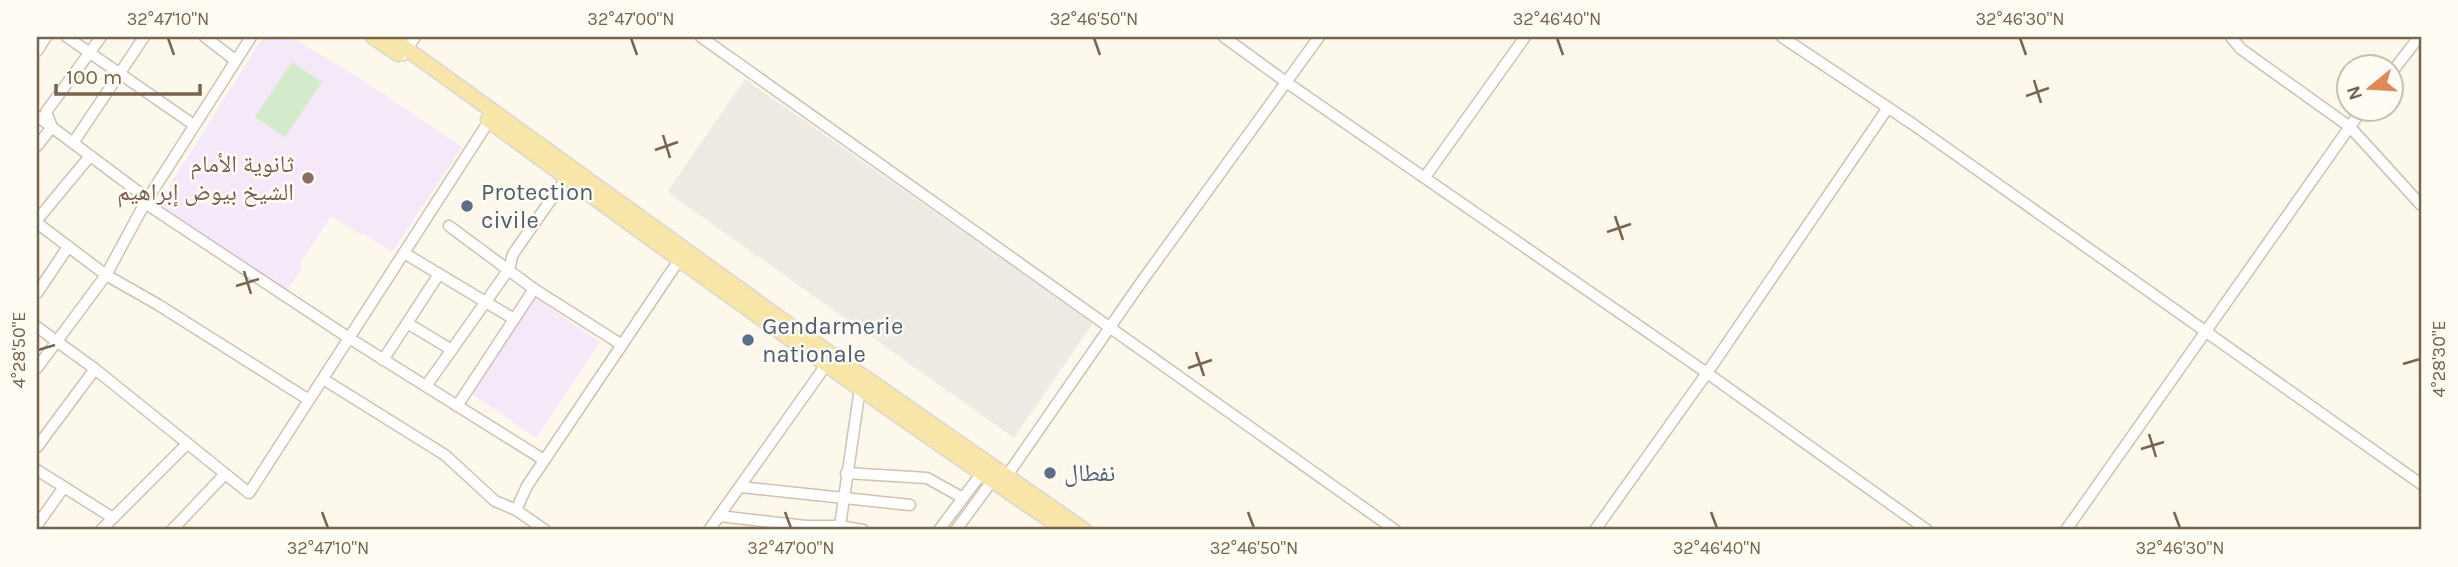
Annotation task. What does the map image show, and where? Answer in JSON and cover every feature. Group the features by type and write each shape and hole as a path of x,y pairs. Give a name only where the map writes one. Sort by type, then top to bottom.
{"main road":[{"path":"373,37 404,53 781,319 1065,530"},
{"path":"390,37 404,53 489,121 826,365 993,477 1084,530"}],"street":[{"path":"37,51 46,37"},
{"path":"67,37 194,125"},
{"path":"52,127 46,112 101,37"},
{"path":"73,143 144,37"},
{"path":"205,37 235,60"},
{"path":"37,368 106,275 145,203 251,37"},
{"path":"404,53 415,37"},
{"path":"701,37 1395,530"},
{"path":"1224,37 1707,373 1927,530"},
{"path":"956,530 993,477 1110,327 1319,37"},
{"path":"1425,177 1525,37"},
{"path":"1782,37 2421,484"},
{"path":"2231,37 2241,49 2350,127 2421,205"},
{"path":"2406,54 2419,37"},
{"path":"1595,530 1707,373 1887,109"},
{"path":"37,116 140,194 145,203 383,360 544,460"},
{"path":"37,327 95,369 249,493 489,121"},
{"path":"2066,530 2353,122"},
{"path":"37,146 52,127"},
{"path":"90,156 37,221 106,275 309,400"},
{"path":"426,387 509,269 513,254 566,177"},
{"path":"449,226 534,289 622,345"},
{"path":"37,293 68,247"},
{"path":"404,253 514,319"},
{"path":"516,510 527,486 679,260"},
{"path":"383,360 439,274"},
{"path":"457,406 534,289"},
{"path":"407,323 452,350"},
{"path":"709,530 826,365"},
{"path":"37,447 95,369"},
{"path":"323,379 445,455 495,500 516,510 541,529"},
{"path":"840,526 860,388"},
{"path":"101,530 187,444"},
{"path":"37,470 113,518"},
{"path":"846,473 927,478 963,498"},
{"path":"172,530 225,474"},
{"path":"939,530 963,498 993,477"},
{"path":"37,525 64,487"},
{"path":"740,487 910,505"},
{"path":"719,516 805,528 840,526 863,530"}],"shaded area":[{"name":"ثانوية الأمام الشيخ بيوض إبراهيم","path":"263,37 291,37 367,83 462,147 392,252 331,216 299,265 303,268 287,290 155,209"},
{"path":"745,79 1093,323 1014,438 667,192"},
{"path":"535,298 600,342 536,438 471,393"}],"green space":[{"path":"292,62 322,82 285,137 255,117"}],"place":[{"name":"ثانوية الأمام الشيخ بيوض إبراهيم","path":"308,178"},
{"name":"Protection civile","path":"467,206"},
{"name":"Gendarmerie nationale","path":"748,340"},
{"name":"نفطال","path":"1050,473"}]}
